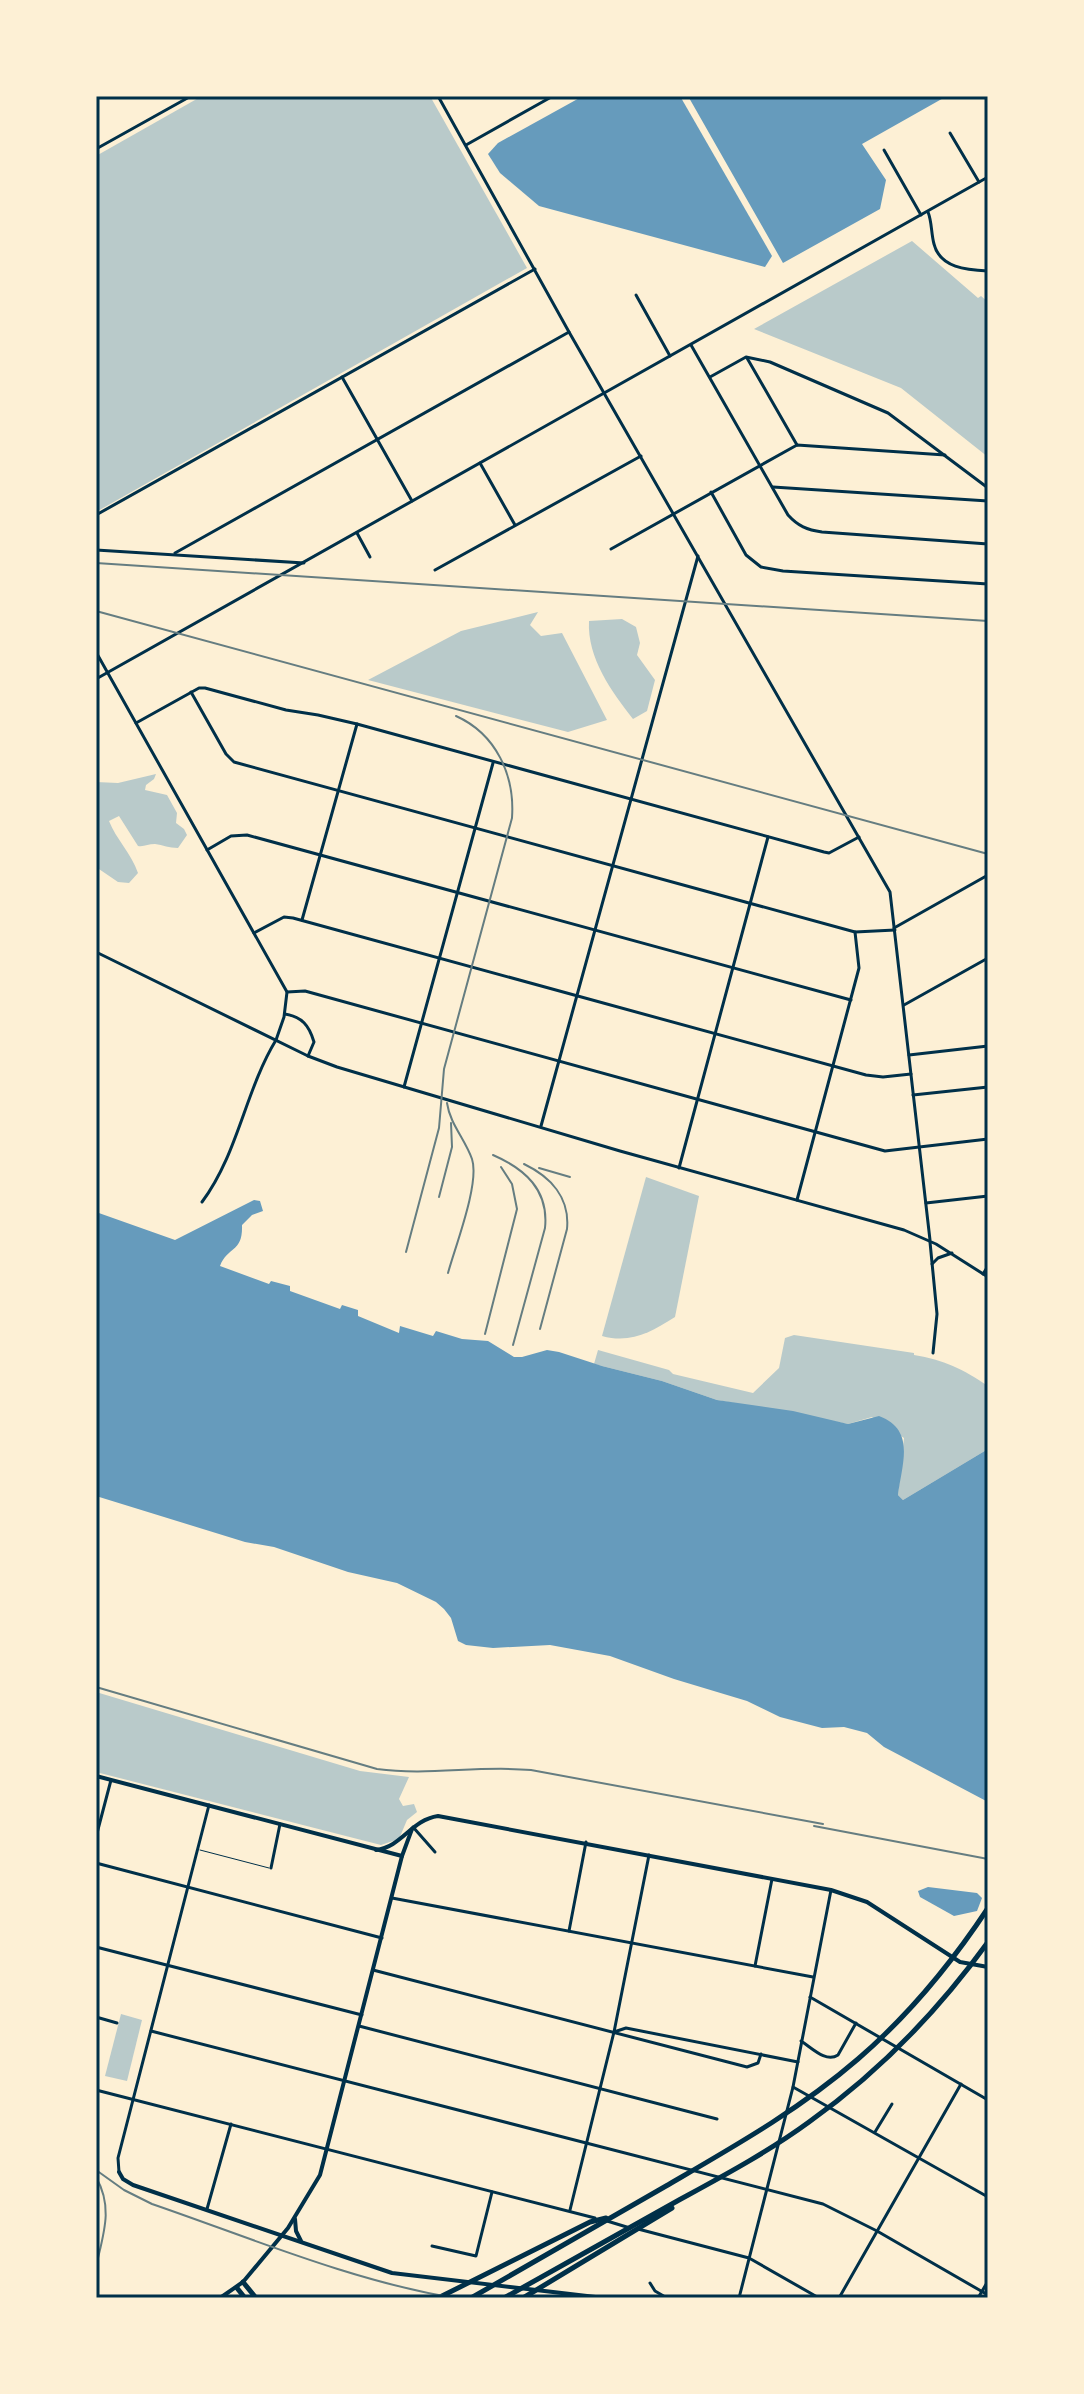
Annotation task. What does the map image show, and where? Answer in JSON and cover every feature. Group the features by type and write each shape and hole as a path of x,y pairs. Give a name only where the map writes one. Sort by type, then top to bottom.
{"highway":[{"path":"471,2298 796,2109 837,2077 904,2016 945,1970 988,1908"},
{"path":"523,2298 808,2123 844,2096 897,2049 934,2010 988,1942"},
{"path":"504,2298 746,2162"},
{"path":"438,2298 590,2222 611,2217"},
{"path":"243,2282 256,2298"},
{"path":"237,2288 245,2298"}],"main road":[{"path":"96,1776 402,1856"},
{"path":"376,1850 392,1846 401,1840 406,1831 429,1817 447,1816 586,1842 831,1890 867,1902 960,1962 988,1967"},
{"path":"220,2298 243,2282 282,2236 317,2183 346,2081 402,1856 413,1827"},
{"path":"119,2172 123,2179 133,2185 392,2273 604,2298"},
{"path":"295,2218 296,2231 303,2243"}],"street":[{"path":"96,149 191,96"},
{"path":"438,96 569,332 890,892 937,1314 933,1353"},
{"path":"465,145 553,96"},
{"path":"950,133 979,182"},
{"path":"884,150 921,215"},
{"path":"96,679 988,177"},
{"path":"928,212 933,241 942,257 962,269 988,271"},
{"path":"96,515 535,269"},
{"path":"636,295 670,356"},
{"path":"175,553 569,332"},
{"path":"691,345 792,520 807,530 988,544"},
{"path":"710,377 746,357 770,362 888,413 988,488"},
{"path":"746,357 797,445"},
{"path":"342,377 412,501"},
{"path":"611,549 797,445 945,455"},
{"path":"435,570 641,456"},
{"path":"480,463 515,525"},
{"path":"773,487 988,501"},
{"path":"711,492 746,555 761,567 988,584"},
{"path":"357,533 370,557"},
{"path":"96,550 304,563"},
{"path":"541,1126 698,556"},
{"path":"96,652 287,992 285,1014 276,1040 258,1075 221,1171 202,1202"},
{"path":"136,723 191,692 205,688 286,710 357,724 829,853 859,837"},
{"path":"191,692 229,758 855,932 894,929 988,875"},
{"path":"302,920 357,724"},
{"path":"404,1087 493,762"},
{"path":"207,850 240,834 851,1000"},
{"path":"679,1168 768,837"},
{"path":"254,933 284,917 302,920 875,1077 911,1074"},
{"path":"797,1200 859,968 855,932"},
{"path":"96,952 308,1056 679,1168 904,1230 930,1240 988,1277"},
{"path":"903,1006 988,958"},
{"path":"287,992 305,991 885,1151 988,1139"},
{"path":"285,1014 297,1016 304,1022 314,1042 308,1056"},
{"path":"909,1055 988,1046"},
{"path":"913,1095 988,1087"},
{"path":"926,1203 988,1196"},
{"path":"932,1264 952,1253"},
{"path":"983,1274 988,1266"},
{"path":"96,1837 111,1780"},
{"path":"119,2172 118,2158 132,2099 209,1805"},
{"path":"271,1868 280,1824"},
{"path":"413,1827 435,1852"},
{"path":"569,1931 586,1842"},
{"path":"570,2211 602,2088 649,1855"},
{"path":"96,1863 382,1938"},
{"path":"755,1966 772,1879"},
{"path":"739,2298 793,2087 831,1890"},
{"path":"391,1898 813,1977"},
{"path":"96,1947 362,2015"},
{"path":"373,1970 747,2067 758,2063 761,2054"},
{"path":"810,1997 988,2100"},
{"path":"96,2017 117,2023"},
{"path":"801,2041 827,2058 833,2058 838,2055 856,2023"},
{"path":"359,2026 717,2119"},
{"path":"614,2032 626,2028 798,2062"},
{"path":"151,2031 833,2208 988,2295"},
{"path":"706,2057 708,2044"},
{"path":"839,2298 961,2084"},
{"path":"793,2087 988,2197"},
{"path":"96,2090 749,2258 819,2298"},
{"path":"875,2133 892,2104"},
{"path":"207,2209 231,2124"},
{"path":"432,2246 476,2256 492,2192"},
{"path":"978,2298 988,2281"},
{"path":"650,2283 655,2291 667,2298"},
{"path":"546,2290 547,2298"}],"lane":[{"path":"198,1849 271,1868"}],"shaded area":[{"path":"202,96 430,96 527,268 96,512 96,156"},
{"path":"912,241 978,298 981,296 988,302 988,457 901,388 754,329"},
{"path":"538,612 530,625 541,636 562,633 607,720 568,732 368,680 461,631"},
{"path":"622,619 636,627 640,643 637,655 655,680 647,711 633,719 602,674 589,635 589,621"},
{"path":"156,774 145,790 167,795 177,813 176,823 187,835 178,848 155,844 138,846 119,816 109,821 138,873 129,883 118,882 96,867 96,782 118,783"},
{"path":"646,1177 699,1196 675,1317 649,1332 632,1337 602,1336"},
{"path":"794,1335 914,1353 970,1375 988,1386 988,1449 903,1500 898,1495 904,1438 872,1417 848,1424 717,1400 662,1381 594,1364 598,1350 669,1370 673,1374 753,1393 779,1368 785,1338"},
{"path":"96,1692 360,1771 409,1777 399,1799 403,1806 414,1804 417,1812 407,1820 399,1839 381,1845 96,1772"},
{"path":"121,2014 142,2020 127,2081 105,2076"}],"water":[{"path":"583,96 680,96 772,256 765,267 539,206 500,173 488,154 498,143"},
{"path":"688,96 947,96 862,144 886,180 880,209 783,263"},
{"path":"254,1200 260,1201 263,1211 252,1215 242,1225 238,1245 220,1266 269,1284 271,1281 290,1286 290,1291 340,1309 342,1305 358,1310 358,1316 399,1333 400,1326 433,1336 436,1331 462,1339 488,1341 514,1357 547,1350 559,1352 717,1400 793,1411 848,1424 879,1416 891,1422 902,1439 904,1460 898,1495 903,1500 988,1449 988,1802 884,1747 867,1733 844,1727 822,1728 780,1717 747,1701 610,1656 550,1645 493,1648 466,1645 458,1641 451,1618 444,1609 397,1583 348,1572 274,1547 245,1542 96,1496 96,1212 175,1240"},
{"path":"928,1887 977,1893 982,1898 977,1911 954,1916 920,1897 918,1891"}],"railway":[{"path":"96,563 988,621"},
{"path":"96,611 988,854"},
{"path":"406,1252 439,1128 444,1069 512,818 510,786 500,758 482,733 456,716"},
{"path":"447,1103 474,1170 470,1199 448,1273"},
{"path":"439,1197 452,1147 451,1123"},
{"path":"493,1155 515,1167 532,1182 539,1192 545,1215 545,1228 513,1345"},
{"path":"524,1164 543,1175 557,1190 567,1218 567,1229 540,1329"},
{"path":"485,1334 517,1209 512,1184 501,1167"},
{"path":"539,1168 570,1177"},
{"path":"96,1687 377,1769 531,1770 823,1824"},
{"path":"814,1826 988,1859"},
{"path":"96,2170 124,2190 152,2204 339,2269 454,2298"},
{"path":"96,2177 106,2207 98,2258"}]}
